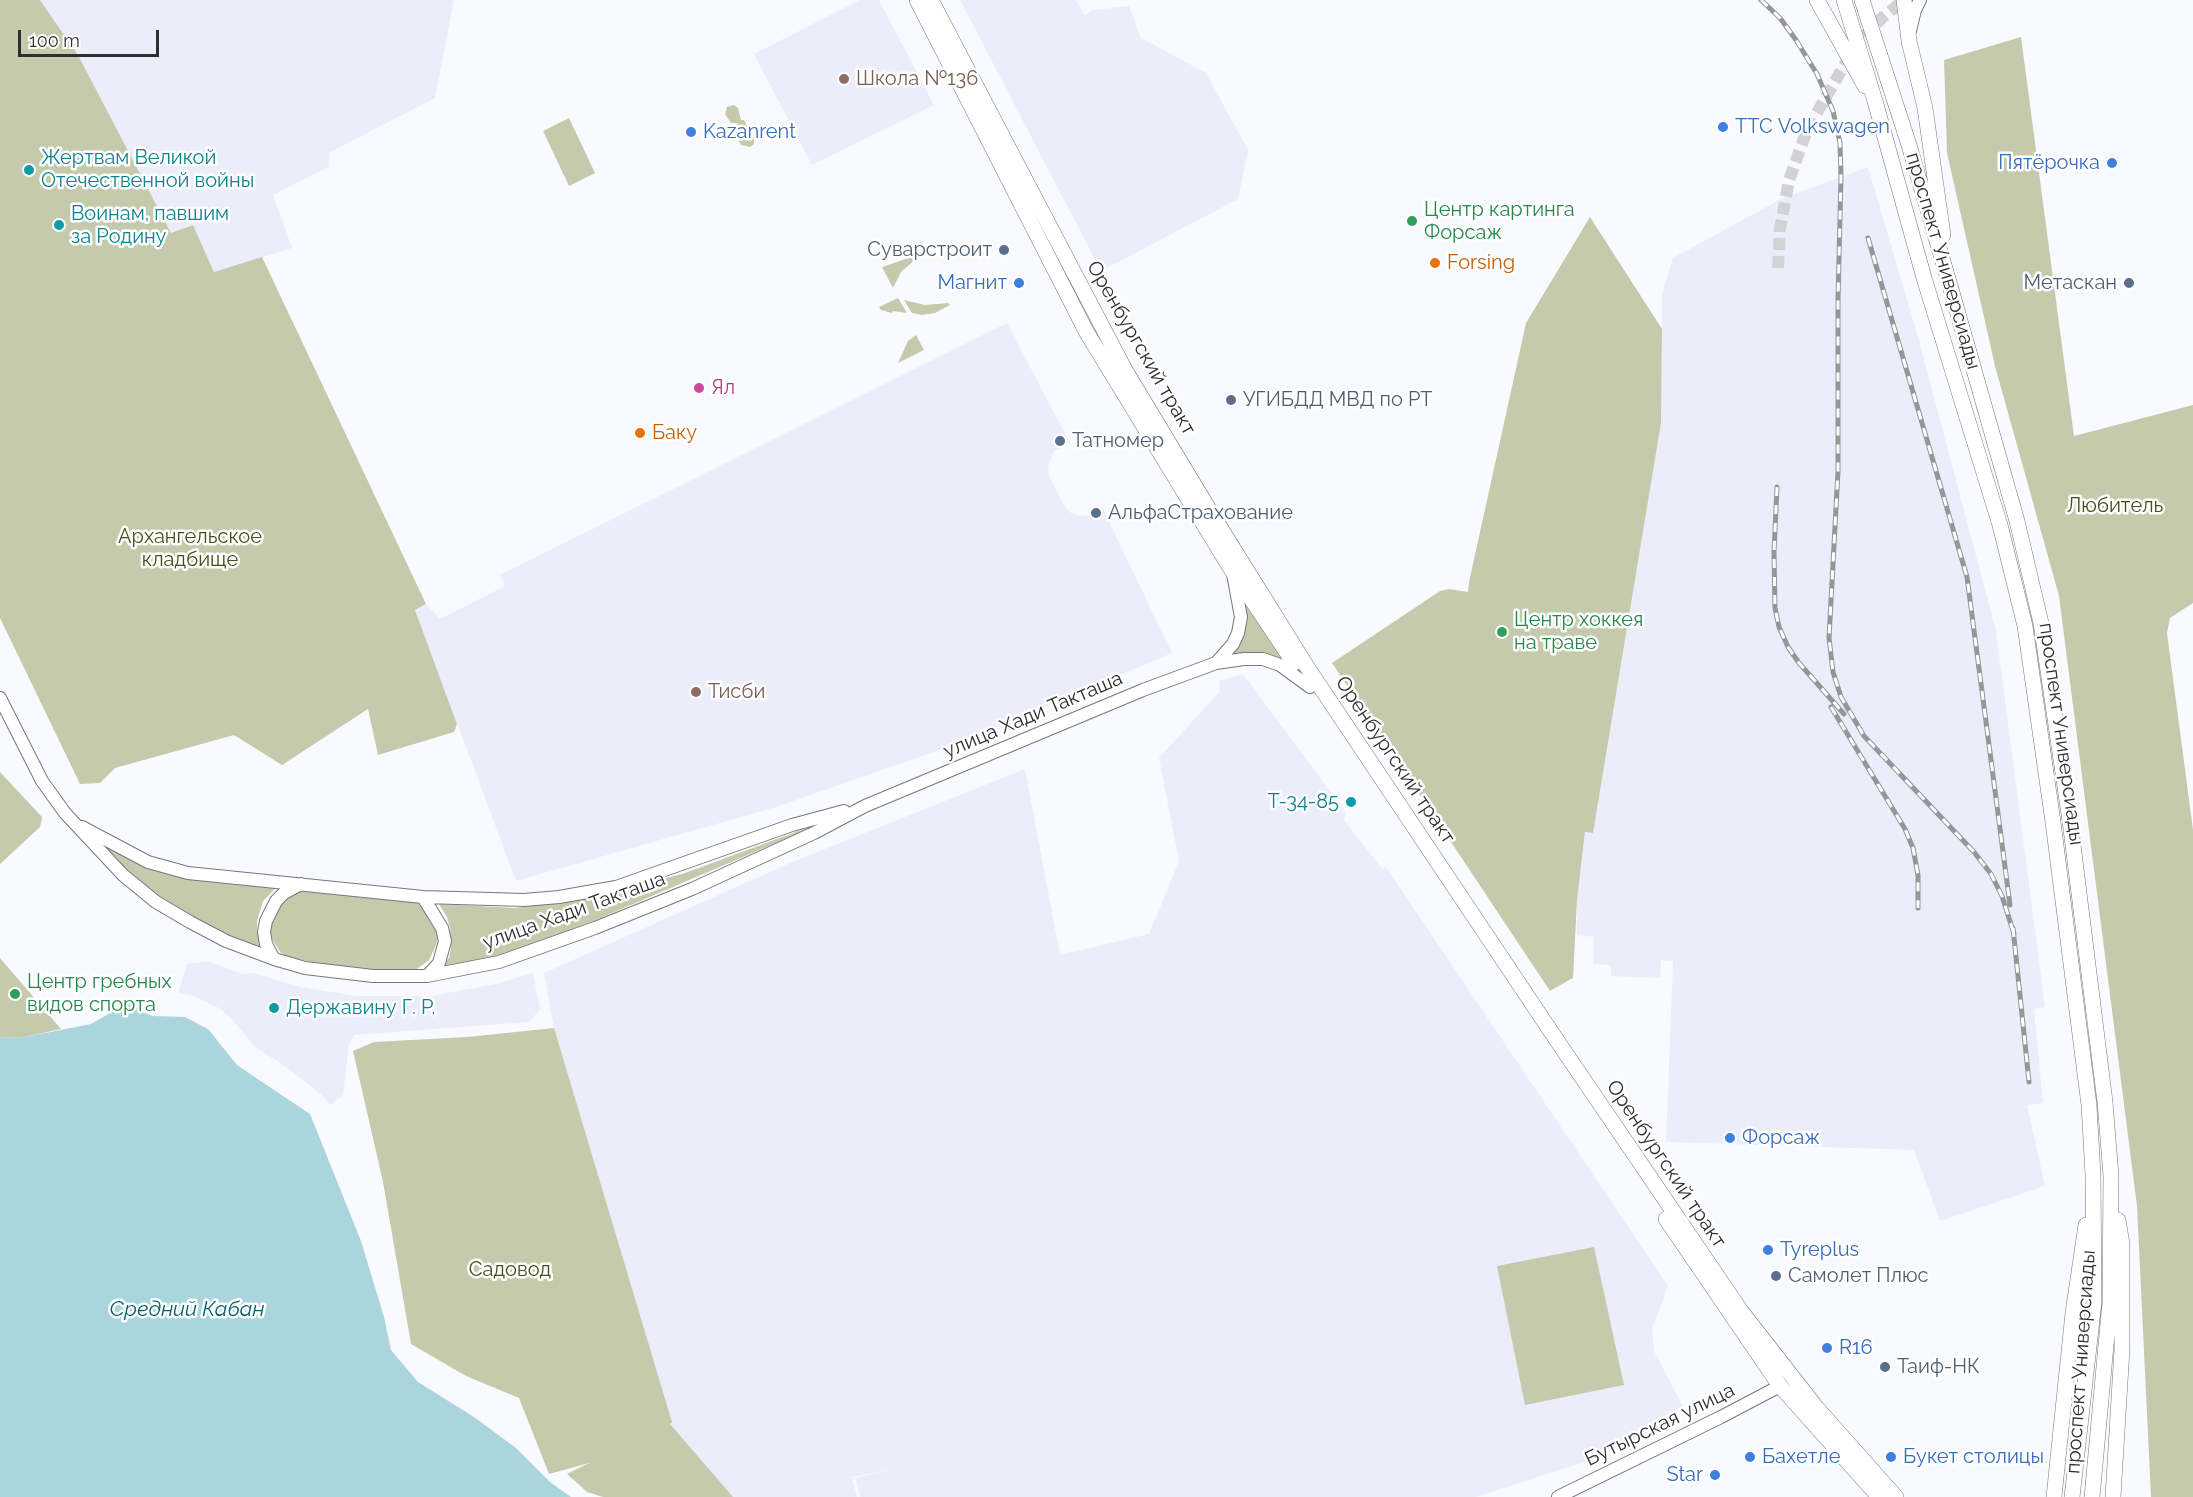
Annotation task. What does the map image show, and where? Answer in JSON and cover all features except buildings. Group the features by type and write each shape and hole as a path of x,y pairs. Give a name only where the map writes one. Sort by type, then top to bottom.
{"main road":[{"name":"Оренбургский тракт","path":"917,0 1087,333 1232,569 1695,1265 1780,1386 1879,1497"},
{"name":"Оренбургский тракт","path":"931,0 1125,370 1310,670 1741,1311 1816,1407 1896,1497"},
{"path":"1817,0 1854,69 1875,101"},
{"name":"проспект Универсиады","path":"1844,0 1875,101 1924,278 2000,525 2025,626 2089,1105 2093,1174 2094,1302 2072,1497"},
{"name":"проспект Универсиады","path":"1863,0 1949,282 2017,521 2041,623 2072,833 2105,1102 2111,1176 2110,1302 2091,1497"},
{"path":"1904,0 1909,41 1925,108 1949,282"},
{"path":"2054,1497 2073,1313 2093,1174"},
{"path":"2111,1176 2122,1255 2122,1349 2113,1497"}],"street":[{"path":"1909,41 1915,10 1920,0"},
{"path":"1216,663 1233,644 1241,617 1232,569"},
{"name":"улица Хади Такташа","path":"0,698 42,781 73,822 123,875 156,902 226,941 305,968 373,976 427,976 499,962 595,928 692,889 814,833 865,806 1143,690 1216,663 1263,659 1280,665 1310,687"},
{"name":"улица Хади Такташа","path":"73,822 148,862 188,873 423,897 524,900 559,897 616,887 792,825 865,806"},
{"path":"274,959 266,944 264,932 266,921 276,901 284,893 301,884"},
{"path":"423,897 442,928 445,941 439,963 427,976"},
{"name":"Бутырская улица","path":"1558,1497 1780,1386"}],"shaded area":[{"path":"40,0 454,0 435,98 330,152 329,167 273,195 292,248 214,272 193,225 171,233 78,55"},
{"name":"Школа №136","path":"860,0 879,0 934,105 812,165 754,54"},
{"path":"960,0 1076,0 1085,16 1093,10 1129,6 1141,38 1206,73 1248,150 1238,199 1101,271"},
{"path":"1868,167 1918,337 1996,631 2045,1007 2034,1009 2043,1103 2027,1105 2045,1186 1940,1221 1914,1150 1666,1142 1673,961 1661,960 1660,978 1611,976 1611,965 1593,964 1594,937 1577,935 1577,900 1585,832 1593,833 1661,423 1662,294 1673,258 1781,199"},
{"path":"1007,323 1070,443 1053,452 1048,466 1049,475 1065,507 1071,513 1090,516 1103,509 1172,653 965,741 776,807 516,881 415,610 426,604 440,619 505,586 500,575"},
{"path":"1243,674 1346,813 1344,820 1382,869 1386,867 1668,1286 1652,1329 1654,1351 1683,1406 1606,1455 1476,1497 860,1497 856,1478 889,1470 852,1477 857,1497 718,1497 655,1444 671,1422 554,1029 544,973 790,863 1025,769 1060,955 1149,934 1179,861 1159,758 1220,691 1219,681"},
{"path":"207,961 243,974 254,973 300,987 357,996 431,996 496,984 533,973 540,1010 528,1022 355,1035 349,1044 343,1095 330,1105 324,1097 289,1069 254,1046 221,1009 191,995 178,993 187,964"}],"green space":[{"name":"Архангельское кладбище","path":"0,0 40,0 78,55 171,233 193,225 214,272 262,257 426,604 415,610 457,724 454,732 378,755 368,709 282,765 234,735 115,768 100,783 80,784 0,618"},
{"name":"Любитель","path":"2021,37 2074,436 2193,405 2193,603 2170,618 2167,633 2193,830 2193,1497 2151,1497 2137,1206 2059,596 1995,366 1947,153 1944,60"},
{"path":"734,105 738,108 741,120 744,120 754,139 754,144 750,147 741,145 731,127 739,123 731,123 725,114 727,107"},
{"path":"569,118 595,173 569,186 543,131"},
{"name":"Центр хоккея на траве","path":"1590,217 1662,329 1661,423 1593,833 1585,832 1577,900 1573,978 1550,991 1332,663 1440,591 1449,589 1468,592 1526,323"},
{"path":"917,255 917,258 901,272 893,288 882,267"},
{"path":"898,298 907,313 893,311 892,313 881,310 879,307"},
{"path":"904,300 925,305 948,303 950,305 935,313 922,315 912,313"},
{"path":"916,335 924,350 898,363 908,341"},
{"path":"1241,597 1285,661 1263,653 1228,656"},
{"path":"0,772 42,817 40,827 0,864"},
{"path":"839,816 542,941 495,956 441,966 449,958 451,948 447,917 439,904 515,908 609,894 685,873"},
{"path":"100,844 139,863 276,888 263,901 257,921 257,933 263,949 211,928 155,895 131,876"},
{"path":"296,889 414,901 423,905 438,933 437,943 429,960 417,969 377,970 320,964 286,956 281,953 270,936 269,916 273,908"},
{"name":"Центр гребных видов спорта","path":"0,958 61,1029 20,1038 0,1037"},
{"name":"Садовод","path":"554,1028 672,1422 670,1424 733,1497 603,1497 587,1492 567,1474 589,1463 549,1474 519,1398 466,1376 411,1344 383,1182 353,1051 374,1042 467,1037"},
{"path":"1594,1247 1624,1385 1525,1405 1497,1266"}],"water":[{"name":"Средний Кабан","path":"129,1002 144,1013 153,1016 185,1017 208,1029 237,1065 310,1114 361,1241 384,1317 391,1350 418,1382 474,1417 516,1448 550,1482 571,1497 0,1497 0,1037 20,1038 91,1024"}],"tunnel":[{"path":"1778,268 1780,229 1789,180 1807,130 1856,45 1882,18 1904,0"}],"railway":[{"path":"1761,0 1780,18 1817,74 1833,111 1840,143 1838,471 1829,638 1833,672 1841,697 1864,736 1974,852 1991,874 2002,896 2014,934"},
{"path":"1868,238 1967,577 2010,905"},
{"path":"1777,487 1774,552 1775,608 1779,627 1788,647 1799,663 1844,714"},
{"path":"1831,707 1905,829 1913,848 1918,875 1918,908"},
{"path":"2013,928 2029,1082"}],"place":[{"name":"Школа №136","path":"844,79"},
{"name":"ТТС Volkswagen","path":"1723,127"},
{"name":"Kazanrent","path":"691,132"},
{"name":"Пятёрочка","path":"2112,163"},
{"name":"Жертвам Великой Отечественной войны","path":"29,170"},
{"name":"Центр картинга Форсаж","path":"1412,221"},
{"name":"Воинам, павшим за Родину","path":"59,225"},
{"name":"Суварстроит","path":"1004,250"},
{"name":"Forsing","path":"1435,263"},
{"name":"Магнит","path":"1019,283"},
{"name":"Метаскан","path":"2129,283"},
{"name":"Ял","path":"699,388"},
{"name":"УГИБДД МВД по РТ","path":"1231,400"},
{"name":"Баку","path":"640,433"},
{"name":"Татномер","path":"1060,441"},
{"name":"АльфаСтрахование","path":"1096,513"},
{"name":"Центр хоккея на траве","path":"1502,632"},
{"name":"Тисби","path":"696,692"},
{"name":"T-34-85","path":"1351,802"},
{"name":"Центр гребных видов спорта","path":"15,994"},
{"name":"Державину Г. Р.","path":"274,1008"},
{"name":"Форсаж","path":"1730,1138"},
{"name":"Tyreplus","path":"1768,1250"},
{"name":"Самолет Плюс","path":"1776,1276"},
{"name":"R16","path":"1827,1348"},
{"name":"Таиф-НК","path":"1885,1367"},
{"name":"Бахетле","path":"1750,1457"},
{"name":"Букет столицы","path":"1891,1457"},
{"name":"Star","path":"1715,1475"}]}
